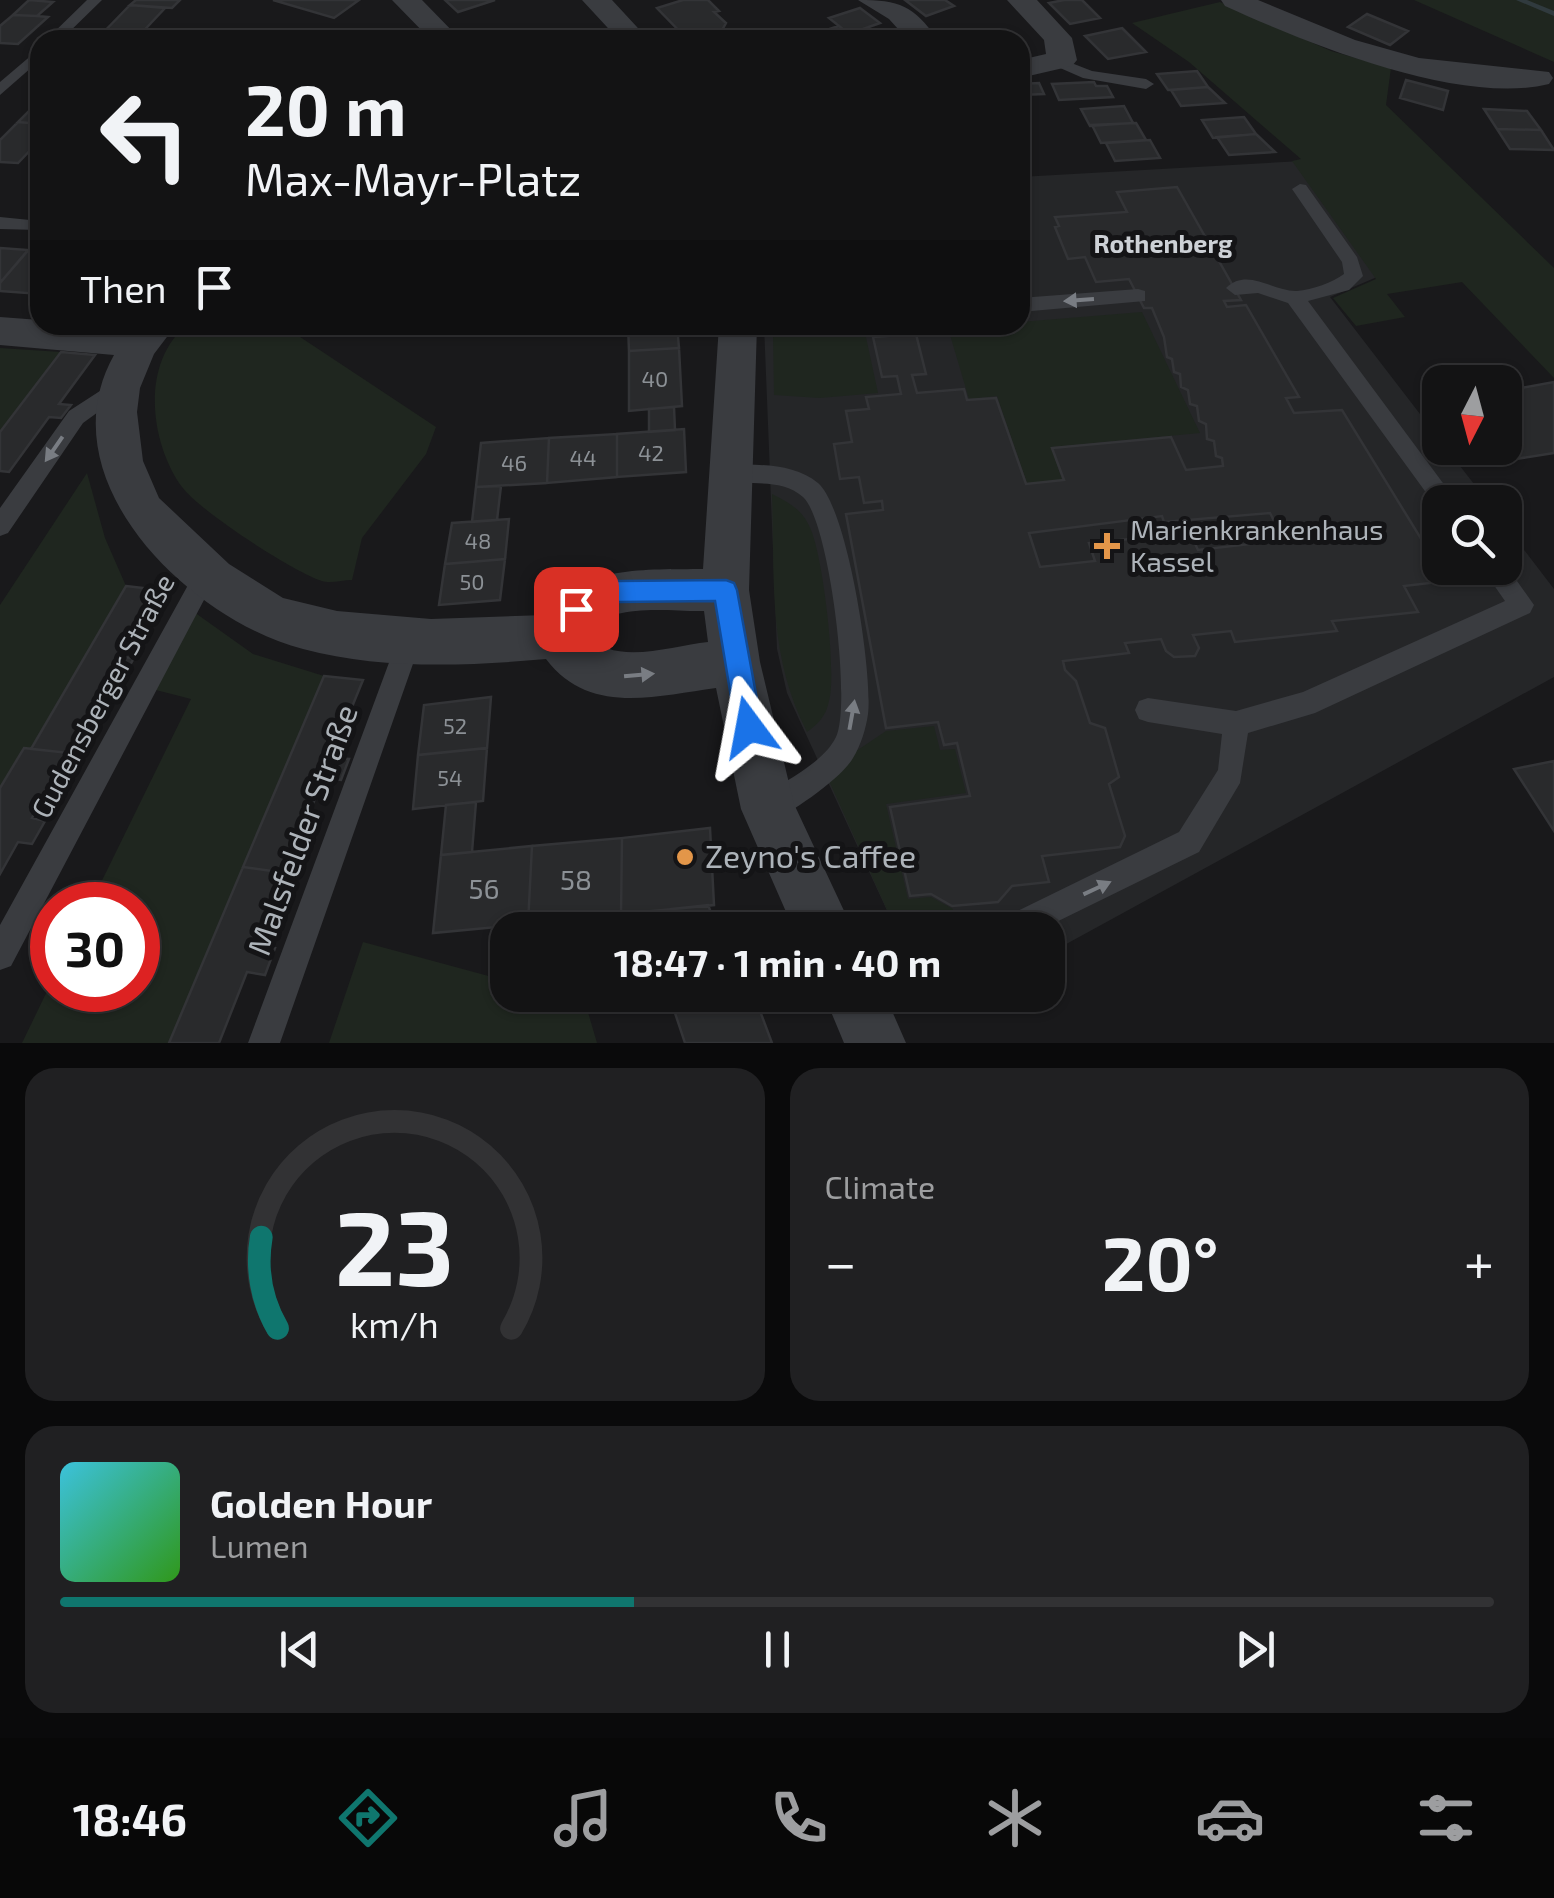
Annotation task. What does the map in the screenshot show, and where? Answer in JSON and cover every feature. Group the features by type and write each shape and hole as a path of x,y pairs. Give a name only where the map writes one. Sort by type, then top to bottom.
{"street":[{"path":"406,0 437,30"},
{"path":"596,0 625,30"},
{"path":"872,0 899,13 915,30"},
{"path":"1021,0 1058,38 1062,60 1030,67"},
{"path":"1235,0 1300,30 1416,68 1484,80 1549,82"},
{"path":"0,331 30,332"},
{"path":"146,335 120,386 114,410 118,448 142,509 230,593 302,627 409,641 553,636 576,609 618,592 726,590"},
{"path":"745,335 729,473 726,590 735,662 768,809 816,912"},
{"path":"553,636 578,662 615,678 735,662"}],"lane":[{"path":"63,30 95,0"},
{"path":"1056,61 1088,75 1146,84"},
{"path":"0,90 30,62"},
{"path":"1234,288 1259,286 1295,298 1342,286 1354,276 1351,261 1300,190"},
{"path":"0,224 30,226"},
{"path":"1030,304 1138,296"},
{"path":"1295,298 1433,485"},
{"path":"0,526 76,417 120,386"},
{"path":"729,473 770,474 798,481 821,502 832,537 849,636 856,710 843,751 768,809"},
{"name":"Gudensberger Straße","path":"0,954 206,574"},
{"path":"1148,710 1236,724 1306,704 1522,606 1507,585"},
{"name":"Malsfelder Straße","path":"264,1043 409,641"},
{"path":"1046,912 1189,842 1231,774 1236,724"}],"shaded area":[{"path":"1414,0 1554,0 1554,62"},
{"path":"1220,2 1331,51 1391,68 1386,105 1554,268 1554,378 1462,282 1387,294 1405,317 1356,326 1333,298 1376,279 1292,161 1301,159 1189,62 1132,23"},
{"name":"Marienkrankenhaus Kassel","path":"1302,161 1384,274 1330,297 1422,417 1422,465 1459,465 1475,485 1422,485 1422,585 1522,585 1522,547 1554,589 1554,677 1065,945 1065,912 888,912 787,693 777,649 764,335 1030,335 1030,176"},
{"path":"1142,312 1200,433 1051,447 1062,480 1027,483 997,396 969,399 950,335 1030,335 1030,321"},
{"path":"178,335 297,335 436,427 426,454 362,538 352,580 325,582 290,566 227,525 182,487 163,448 155,404 156,381"},
{"path":"773,335 866,335 878,393 820,398 774,395"},
{"path":"0,348 61,352 0,432"},
{"path":"87,473 105,538 126,586 31,748 24,748 0,788 0,605"},
{"path":"772,494 795,508 808,523 824,589 831,686 824,715 807,732 794,703 779,644"},
{"path":"194,612 253,654 324,676 169,1043 22,1043 37,1012 160,1012 160,882 101,882 191,699 152,689"},
{"path":"934,726 940,750 955,749 966,793 886,804 908,899 931,897 953,912 888,912 825,772 886,731"},
{"path":"363,942 490,976 490,1012 588,1012 597,1043 329,1043"}],"building":[{"path":"29,0 53,2 37,16 13,15"},
{"path":"136,0 180,0 172,8 130,5"},
{"path":"273,0 359,0 334,18"},
{"path":"445,0 495,0 458,12"},
{"path":"683,0 708,0 726,23 722,30 678,30 657,8"},
{"path":"905,0 945,0 954,6 926,16"},
{"path":"1082,0 1100,18 1070,24 1049,3"},
{"path":"130,5 165,8 144,30 106,30"},
{"path":"860,8 880,23 860,30 844,30 829,18"},
{"path":"1367,14 1408,31 1390,45 1348,27"},
{"path":"13,15 48,17 18,44 0,43 0,26"},
{"path":"1122,28 1146,52 1108,59 1085,36"},
{"path":"1197,71 1208,87 1168,90 1157,74"},
{"path":"1406,80 1448,91 1443,110 1400,98"},
{"path":"1094,82 1096,86 1107,86 1113,97 1059,100 1052,84"},
{"path":"1030,83 1039,83 1044,94 1030,95"},
{"path":"1208,87 1225,103 1181,106 1171,90"},
{"path":"1124,106 1133,123 1090,126 1081,109"},
{"path":"1484,109 1527,111 1541,130 1497,129"},
{"path":"30,110 30,123 18,122"},
{"path":"1244,117 1256,134 1213,138 1202,120"},
{"path":"18,122 30,123 30,150 18,163 0,162 0,140"},
{"path":"1136,123 1146,140 1101,143 1092,125"},
{"path":"1497,129 1541,130 1554,150 1510,149"},
{"path":"1256,134 1275,152 1229,155 1217,137"},
{"path":"1150,140 1160,158 1115,161 1106,143"},
{"path":"1177,187 1241,300 1224,301 1227,307 1246,305 1299,397 1286,398 1294,413 1342,410 1422,540 1422,584 1404,586 1418,612 1332,621 1337,631 1235,642 1231,631 1193,635 1199,648 1195,656 1174,657 1161,639 1125,643 1129,653 1063,661 1065,670 1076,681 1090,723 1105,728 1119,777 1109,784 1125,836 1120,847 1042,856 1049,882 1012,886 998,902 952,906 931,894 910,896 890,807 970,796 957,743 944,745 938,722 886,728 846,514 883,510 882,501 864,503 859,477 840,479 834,444 852,442 846,411 869,409 866,397 901,394 897,376 882,377 873,337 916,335 926,374 912,375 917,393 964,389 967,400 996,398 1026,484 1064,480 1052,448 1171,437 1186,470 1223,466 1222,458 1216,456 1214,441 1207,439 1206,424 1199,421 1197,406 1190,404 1188,390 1181,387 1180,374 1174,372 1172,359 1167,357 1152,308 1144,308 1129,279 1096,282 1085,257 1068,259 1055,217 1127,212 1117,192","holes":["1270,513 1284,540 1198,550 1190,533 1089,543 1095,561 1040,567 1029,533 1162,516 1164,522"]},
{"path":"0,248 28,250 0,283"},
{"path":"30,248 30,293 0,291 0,283"},
{"path":"628,335 678,335 679,348 629,351"},
{"path":"679,348 682,406 629,411 629,351"},
{"path":"61,352 95,355 59,404 71,405 61,418 49,417 9,472 0,471 0,432"},
{"path":"1554,382 1554,453 1522,458 1522,388"},
{"path":"674,407 675,430 649,432 649,409"},
{"path":"684,429 686,472 617,477 617,434"},
{"path":"617,434 617,477 547,483 549,438"},
{"path":"549,438 547,483 476,487 481,443"},
{"path":"501,486 497,520 472,522 476,487"},
{"path":"509,519 505,559 445,564 452,523"},
{"path":"505,559 500,600 439,605 445,564"},
{"path":"126,586 160,590 122,657 134,658 123,677 112,676 69,753 31,749"},
{"path":"324,676 363,680 331,758 349,759 341,780 323,778 286,873 243,867"},
{"path":"491,697 487,748 418,755 424,705"},
{"path":"24,748 69,753 32,818 45,821 32,844 18,842 0,874 0,788"},
{"path":"487,748 483,801 413,809 418,755"},
{"path":"1554,761 1554,831 1514,769"},
{"path":"476,802 472,852 441,855 446,805"},
{"path":"710,828 714,905 621,912 622,838"},
{"path":"622,838 621,912 529,912 532,846"},
{"path":"532,846 529,912 490,912 490,928 433,933 441,855"},
{"path":"243,867 286,873 258,946 275,948 265,975 247,972 219,1043 169,1043"},
{"path":"708,905 711,912 672,912 671,909"},
{"path":"675,1012 760,1012 772,1043 685,1043"}],"waterway":[{"path":"1520,0 1554,14"}],"place":[{"name":"Marienkrankenhaus Kassel","path":"1107,546"},
{"name":"Zeyno's Caffee","path":"685,857"}],"district":[{"name":"Rothenberg","path":"1163,244"}],"route":[{"path":"576,609 618,592 726,590 728,624 749,727"}]}
